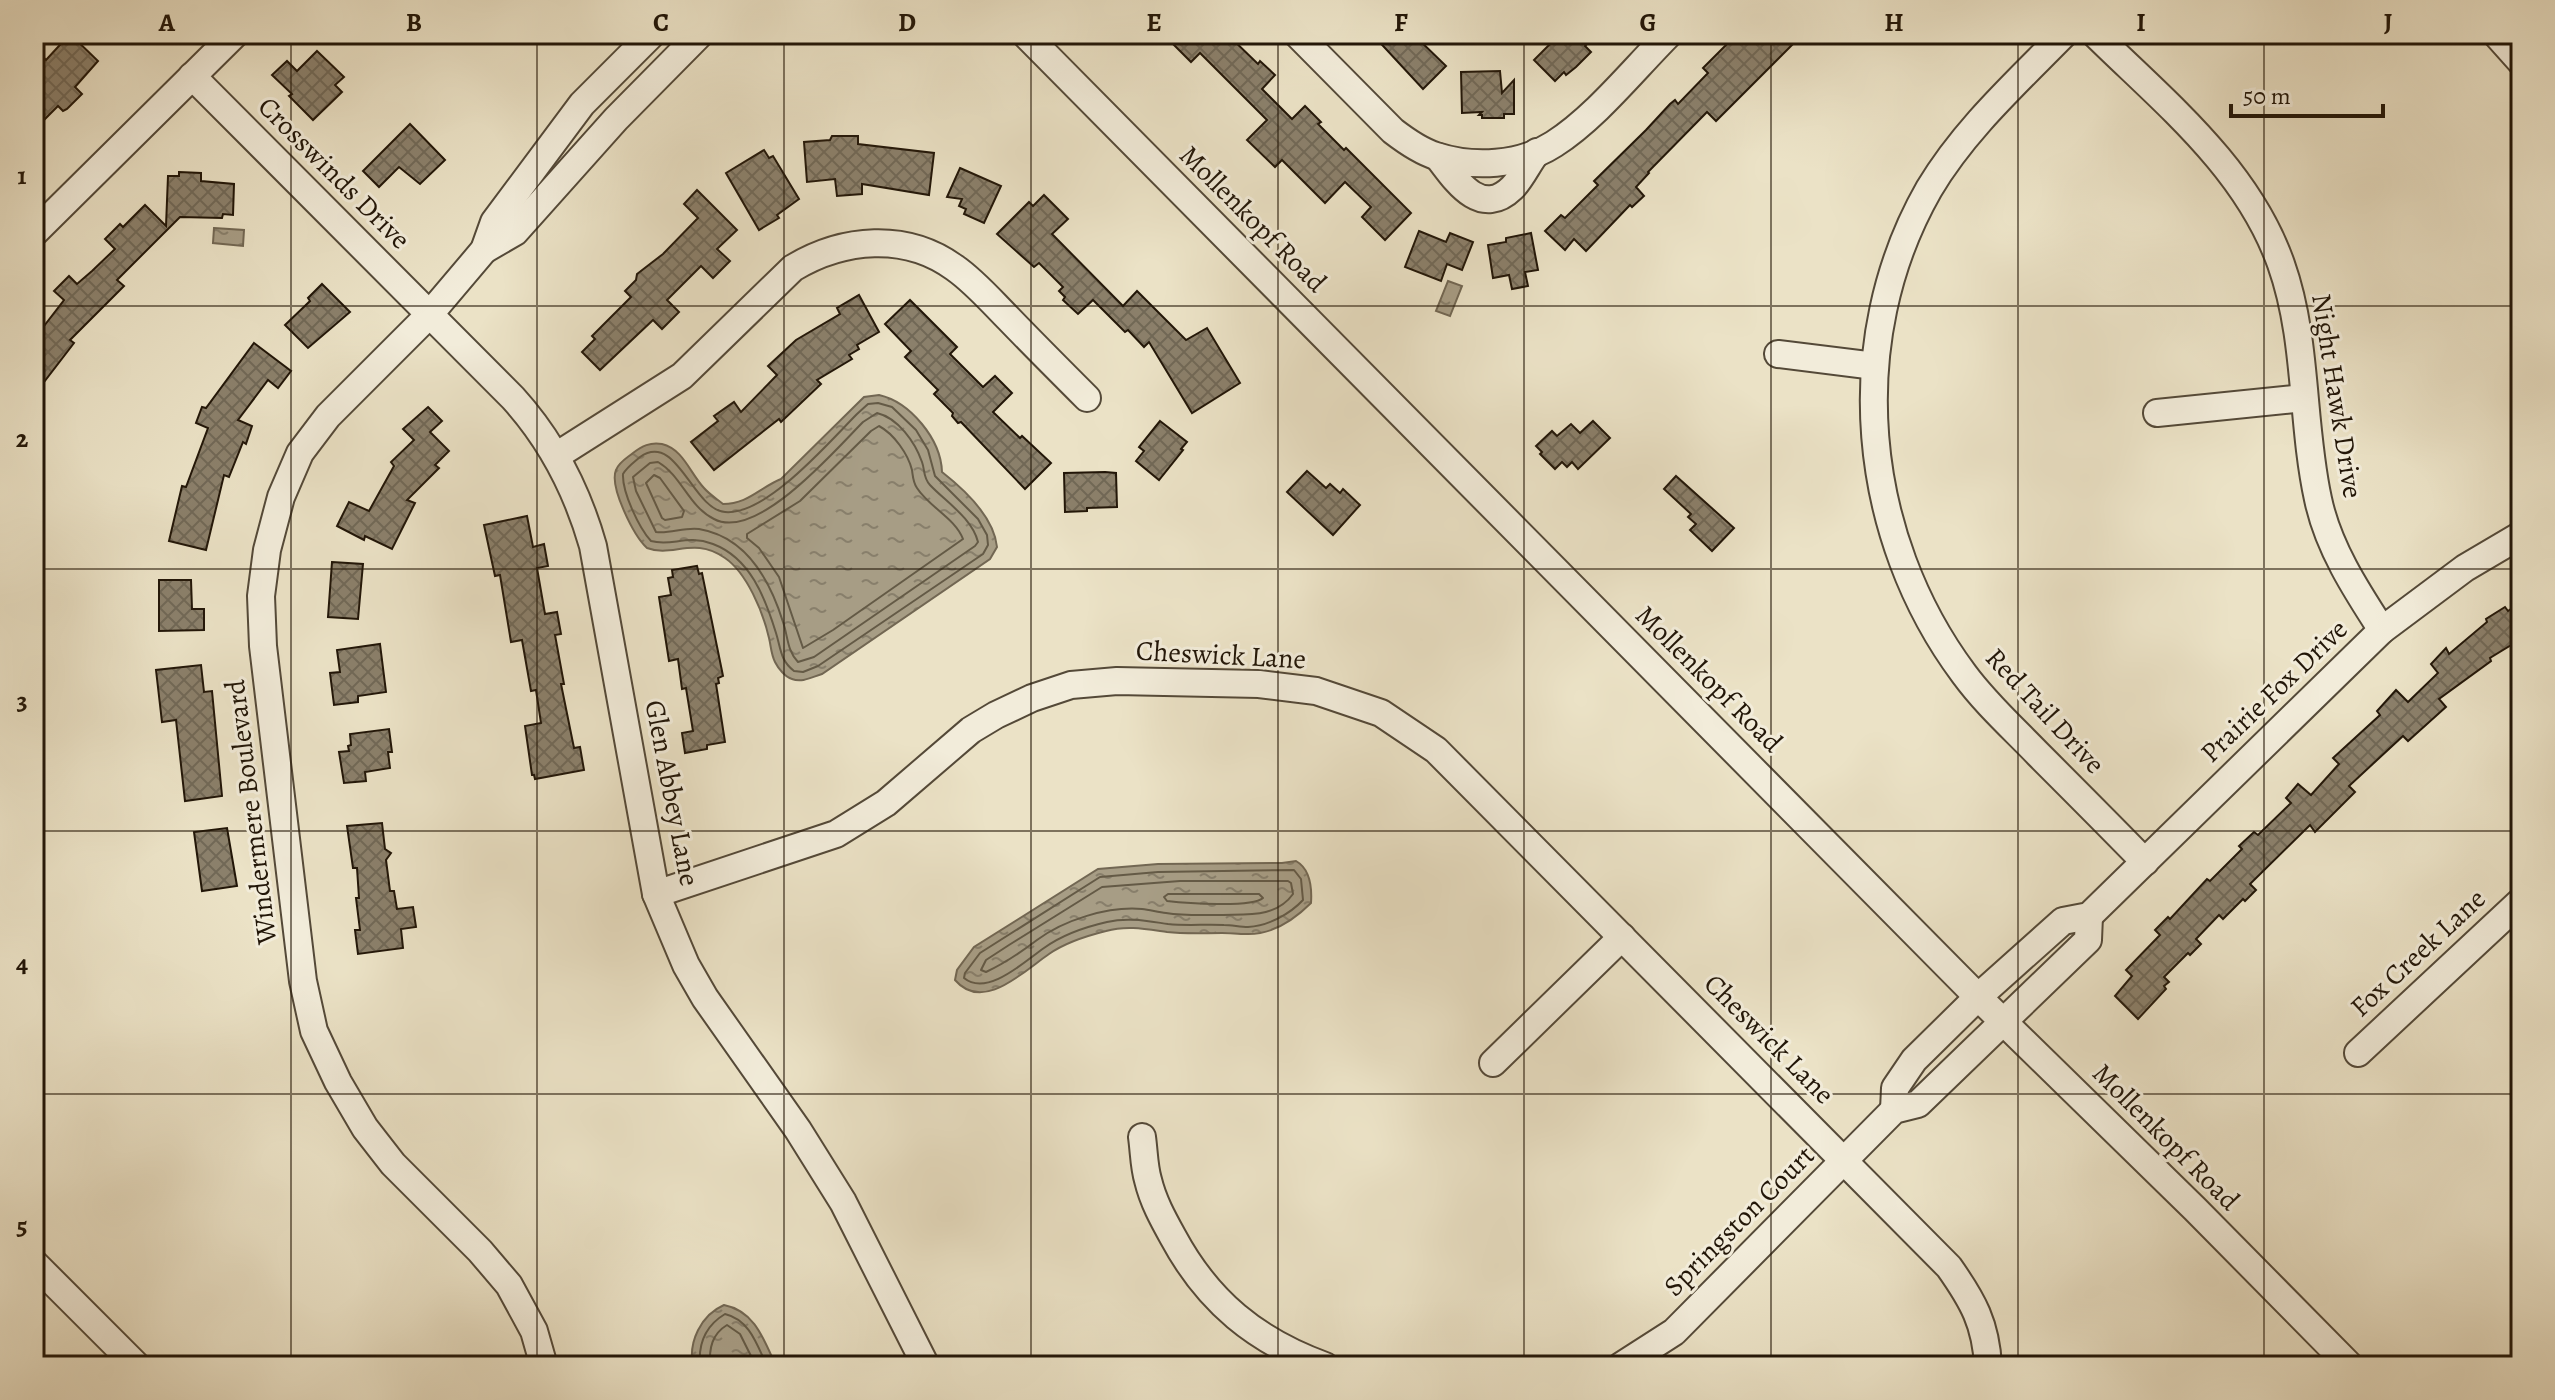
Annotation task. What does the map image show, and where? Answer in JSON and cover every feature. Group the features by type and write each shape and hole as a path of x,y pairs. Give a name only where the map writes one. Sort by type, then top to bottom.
{"street":[{"path":"34,233 235,34"},
{"name":"Windermere Boulevard","path":"484,250 494,222 582,104 652,34"},
{"name":"Windermere Boulevard","path":"544,1366 534,1331 509,1285 480,1251 393,1164 365,1128 338,1082 314,1031 302,976 263,646 261,596 265,560 281,497 300,453 328,416 429,315 484,250 515,232 616,119 700,34"},
{"name":"Mollenkopf Road","path":"1025,34 1978,997 2350,1366"},
{"path":"1297,34 1393,131 1438,157 1470,163 1515,160 1552,145 1576,128 1669,34"},
{"name":"Red Tail Drive","path":"2064,34 1954,151 1928,191 1893,271 1881,317 1875,366 1873,423 1877,467 1887,520 1923,613 1956,663 1983,699 2145,862"},
{"name":"Night Hawk Drive","path":"2095,34 2217,155 2245,192 2271,241 2297,323 2318,502 2350,581 2382,630"},
{"path":"2496,34 2521,62"},
{"name":"Crosswinds Drive","path":"192,76 429,315"},
{"path":"1438,157 1463,189 1470,194 1495,198 1512,188 1537,152"},
{"path":"556,456 682,376 793,268 818,254 872,242 913,248 959,270 1087,398"},
{"name":"Glen Abbey Lane","path":"429,315 532,419 556,456 584,515 593,546 656,894 686,965 705,998 798,1130 843,1202 926,1366"},
{"path":"1778,354 1875,366"},
{"path":"2157,413 2304,398"},
{"name":"Prairie Fox Drive","path":"1978,997 2063,921 2089,916 2382,630 2465,568 2521,535"},
{"name":"Cheswick Lane","path":"656,894 836,834 886,803 971,730 1032,698 1071,685 1117,681 1259,684 1316,691 1381,713 1436,750 1844,1161"},
{"name":"Fox Creek Lane","path":"2358,1053 2521,901"},
{"name":"Prairie Fox Drive","path":"2004,1022 2088,940 2089,916"},
{"path":"1493,1063 1622,937"},
{"name":"Springston Court","path":"1894,1110 1895,1088 1914,1060 1978,997"},
{"name":"Springston Court","path":"1621,1366 1674,1332 1894,1110 1918,1104 2004,1022"},
{"path":"1142,1137 1147,1178 1158,1209 1193,1273 1248,1327 1273,1343 1325,1366"},
{"path":"1844,1161 1956,1277 1979,1316 1988,1366"},
{"path":"34,1263 137,1366"}],"water":[{"path":"214,228 244,230 243,246 213,243"},
{"path":"1448,281 1462,286 1450,316 1436,311"},
{"path":"879,395 902,405 922,424 936,447 942,472 969,496 984,515 997,547 990,559 822,674 803,680 792,679 775,662 758,605 740,573 725,558 703,549 666,551 647,548 624,511 616,488 616,470 621,462 640,448 662,444 675,451 704,488 723,504 740,501 781,479 864,397"},
{"path":"1296,861 1307,874 1311,903 1290,921 1273,929 1246,934 1114,929 1062,946 1016,978 990,991 966,989 955,980 957,970 974,947 1098,869 1158,864"},
{"path":"724,1305 744,1313 751,1320 776,1366 693,1366 692,1348 698,1330 709,1315"}],"building":[{"path":"70,34 98,61 75,87 82,94 63,111 58,106 34,130 34,68 44,58 46,60"},
{"path":"1163,34 1227,34 1258,64 1260,61 1275,75 1262,89 1292,119 1305,106 1321,122 1318,124 1411,213 1385,240 1362,217 1371,207 1345,182 1325,203 1282,160 1275,167 1247,140 1267,120 1200,53 1191,62"},
{"path":"1372,34 1413,34 1446,66 1423,89"},
{"path":"1560,34 1597,34 1585,46 1591,52 1555,81 1534,60"},
{"path":"1737,34 1783,34 1793,44 1716,121 1707,112 1636,187 1644,196 1632,207 1630,205 1586,251 1574,239 1565,250 1545,231 1561,215 1565,218 1598,185 1594,181 1670,104 1675,100 1678,104 1708,73 1703,68"},
{"path":"317,51 344,77 335,85 342,92 313,120 272,75 287,61 297,71"},
{"path":"1500,71 1502,93 1514,80 1514,114 1504,114 1504,118 1482,118 1479,115 1482,112 1462,113 1461,72"},
{"path":"410,124 445,160 420,184 399,167 379,187 363,171"},
{"path":"832,136 858,136 858,144 934,153 929,195 862,184 862,194 837,196 835,179 807,182 804,142 830,140"},
{"path":"764,150 769,158 773,156 799,199 777,215 779,218 759,230 726,173"},
{"path":"960,168 1001,186 984,223 964,214 966,209 959,206 962,199 947,197"},
{"path":"179,172 201,173 201,181 234,184 233,215 223,214 222,218 180,217 117,280 124,286 70,340 74,343 34,395 34,339 64,300 54,291 69,276 77,284 92,271 115,249 105,239 120,224 123,227 145,205 166,226 168,176 179,176"},
{"path":"697,190 737,230 717,249 730,261 713,278 701,266 667,300 679,312 662,329 653,320 600,370 582,352 595,339 592,336 631,297 625,291 636,280 637,274 663,254 698,218 684,204"},
{"path":"1044,195 1068,219 1052,234 1123,306 1137,291 1186,340 1207,328 1240,383 1192,413 1149,342 1144,347 1093,300 1078,314 1063,300 1065,297 1059,291 1063,287 1039,263 1034,267 997,234 1029,202 1033,206"},
{"path":"1419,231 1446,242 1450,233 1473,242 1462,270 1447,264 1441,281 1405,267"},
{"path":"1531,233 1538,270 1525,272 1528,286 1512,289 1509,275 1493,278 1488,245"},
{"path":"322,284 350,312 308,348 285,325 310,301 308,298"},
{"path":"859,295 879,332 857,345 859,349 849,355 852,359 817,380 821,384 781,422 779,419 714,470 691,442 718,421 714,416 734,402 741,412 777,375 768,366 796,340 840,314 837,308"},
{"path":"910,300 957,347 950,354 983,387 995,376 1012,393 993,412 1051,463 1025,489 961,422 958,423 953,413 934,394 938,390 905,357 911,351 885,324"},
{"path":"254,343 291,371 278,388 268,380 238,420 252,426 229,477 224,475 206,550 169,541 182,486 186,487 208,428 196,423 202,407 206,408"},
{"path":"428,407 442,421 430,432 449,451 435,465 439,468 407,500 415,503 392,549 365,536 364,540 337,526 349,502 369,511 394,466 391,462 414,440 403,429"},
{"path":"1160,421 1187,442 1159,480 1136,461 1144,451 1139,447"},
{"path":"1593,421 1610,438 1578,469 1572,462 1567,467 1562,462 1555,469 1540,454 1542,452 1536,446 1552,431 1557,436 1571,424 1580,433"},
{"path":"1307,471 1326,488 1330,484 1340,493 1343,489 1360,505 1333,535 1287,492"},
{"path":"1064,473 1116,473 1117,507 1065,512"},
{"path":"1676,476 1734,528 1712,551 1690,530 1696,524 1688,517 1691,514 1664,489"},
{"path":"527,516 533,547 544,544 548,566 537,568 545,614 557,612 561,634 555,635 564,684 561,684 574,748 580,747 584,770 535,779 525,726 541,723 536,690 531,691 522,640 511,642 500,575 495,576 484,525"},
{"path":"332,562 363,564 358,619 328,617"},
{"path":"697,566 699,574 702,573 723,676 718,678 719,683 716,684 725,742 685,753 682,733 693,731 686,688 682,689 678,659 669,661 659,597 671,595 668,578 673,577 672,570"},
{"path":"159,580 191,580 192,609 204,609 204,630 159,631"},
{"path":"2521,602 2521,639 2490,658 2491,661 2439,699 2446,707 2408,741 2403,736 2349,786 2355,792 2315,832 2310,825 2250,884 2256,890 2223,919 2219,915 2196,939 2201,944 2164,977 2169,982 2164,986 2166,989 2138,1019 2115,996 2132,976 2126,970 2160,935 2155,930 2242,849 2239,846 2254,832 2258,835 2291,803 2286,798 2298,784 2311,795 2339,764 2333,758 2380,715 2377,711 2396,690 2408,702 2438,673 2431,664 2446,648 2449,654 2487,622 2486,619 2505,607 2508,611"},
{"path":"380,644 386,692 358,696 358,702 334,705 330,673 340,672 337,650"},
{"path":"201,665 204,692 212,691 222,796 185,801 176,720 162,722 156,670"},
{"path":"389,729 392,752 388,752 390,768 365,772 366,781 344,783 339,752 349,751 350,734"},
{"path":"382,823 385,849 391,853 386,860 390,891 394,891 397,909 413,907 416,927 401,929 403,948 358,954 355,930 360,930 356,898 359,898 357,868 353,868 347,826"},
{"path":"227,828 237,886 202,891 194,832"}]}
